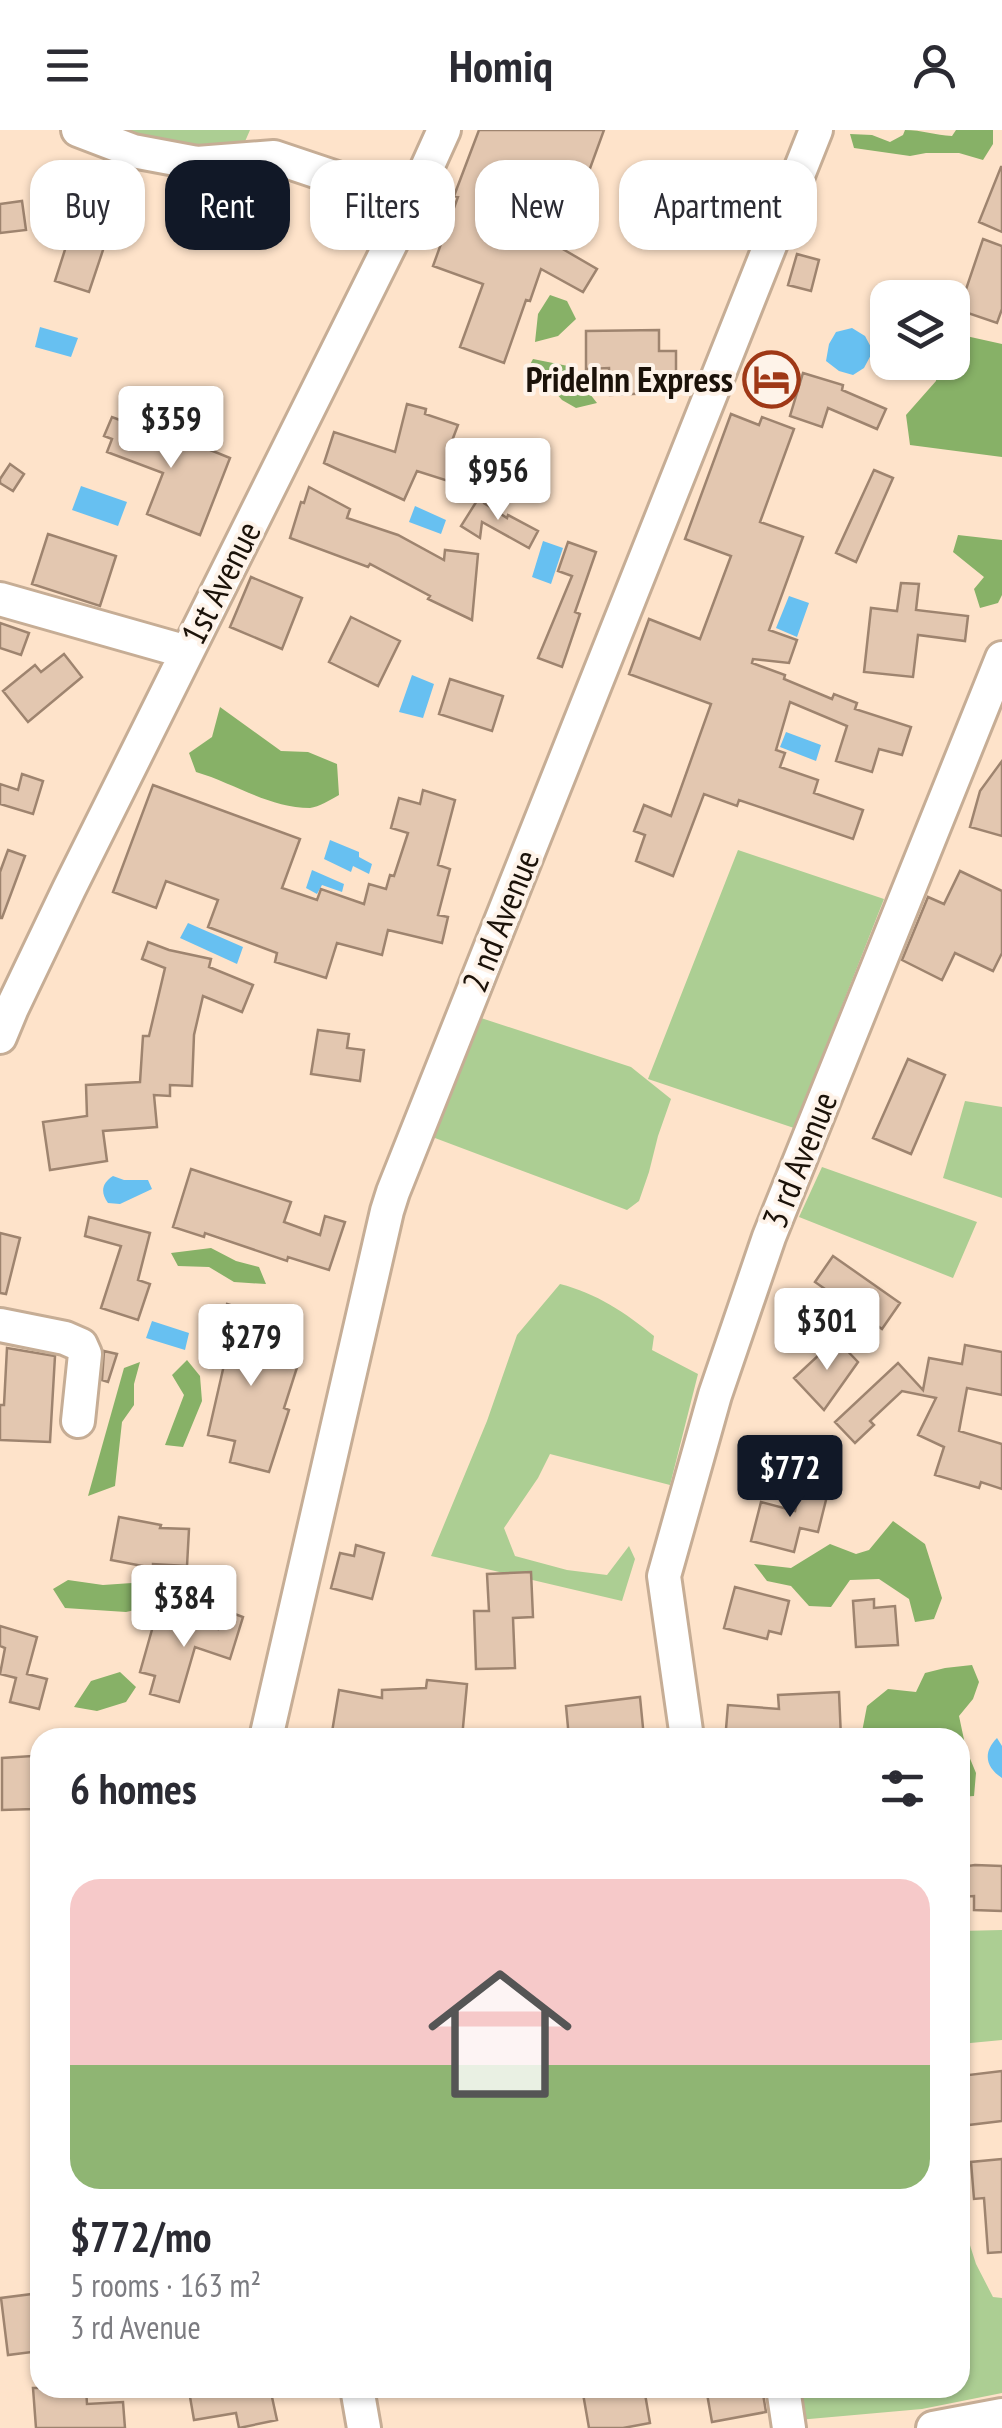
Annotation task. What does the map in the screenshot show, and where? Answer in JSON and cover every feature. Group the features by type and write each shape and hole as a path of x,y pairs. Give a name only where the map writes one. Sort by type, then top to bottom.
{"street":[{"path":"78,130 133,151 196,162 274,156 310,168"},
{"name":"1st Avenue","path":"430,160 444,130"},
{"name":"2 nd Avenue","path":"268,1728 393,1192 816,130"},
{"name":"1st Avenue","path":"0,1037 68,889 387,250"},
{"path":"0,599 186,652"},
{"name":"3 rd Avenue","path":"686,1728 664,1576 715,1394 769,1237 1002,658"},
{"path":"0,1325 81,1345 85,1354 78,1421"},
{"path":"359,2398 364,2428"},
{"path":"786,2398 790,2428"},
{"path":"933,2428 1002,2415"}],"green space":[{"path":"104,130 250,130 240,153 205,156"},
{"path":"905,130 952,136 956,130 993,130 993,144 983,160 959,153 910,156 854,148 850,134 872,135 890,142"},
{"path":"550,295 567,301 576,319 558,336 535,342 538,314"},
{"path":"970,337 1002,344 1002,457 910,445 906,415 936,381 970,380"},
{"path":"533,359 568,366 597,403 576,408 562,400 542,377 526,372"},
{"path":"958,535 1002,540 1002,595 998,603 980,608 974,589 984,577 953,552"},
{"path":"220,707 281,751 308,752 337,764 339,795 313,807 295,807 266,800 196,772 189,753 212,737"},
{"path":"738,850 884,899 794,1128 648,1079"},
{"path":"478,1017 631,1067 671,1099 639,1201 627,1210 427,1135"},
{"path":"965,1101 1002,1107 1002,1198 943,1178"},
{"path":"822,1167 977,1222 953,1278 799,1217"},
{"path":"211,1248 259,1267 266,1284 234,1282 209,1267 178,1266 171,1253"},
{"path":"560,1284 598,1298 621,1312 654,1336 652,1350 698,1374 670,1485 550,1454 504,1528 515,1556 567,1570 607,1575 629,1546 635,1559 622,1601 431,1556 487,1421 517,1335"},
{"path":"187,1360 200,1376 202,1401 183,1447 165,1445 184,1395 172,1375"},
{"path":"140,1362 134,1405 122,1422 115,1486 88,1496 124,1368"},
{"path":"893,1521 925,1544 942,1598 934,1619 915,1622 909,1599 879,1579 850,1580 831,1607 809,1606 791,1586 767,1581 754,1564 791,1568 830,1544 856,1554 869,1550"},
{"path":"68,1580 103,1585 132,1583 180,1600 126,1612 65,1608 53,1589"},
{"path":"972,1665 979,1682 973,1699 959,1716 962,1728 863,1728 867,1706 888,1689 916,1692 925,1673"},
{"path":"120,1672 136,1687 126,1702 97,1711 74,1707 91,1681"},
{"path":"970,1759 976,1773 974,1796 970,1796"},
{"path":"1002,1930 1002,2040 970,2043 970,1931"},
{"path":"970,2245 993,2297 1002,2298 1002,2393 922,2409 798,2420 795,2398 970,2398"}],"water":[{"path":"40,327 78,338 71,357 35,347"},
{"path":"852,328 865,336 870,345 864,368 853,375 826,361 836,332"},
{"path":"81,486 127,502 118,526 72,510"},
{"path":"415,506 446,520 441,534 409,522"},
{"path":"543,541 563,548 551,584 532,577"},
{"path":"789,596 809,603 797,637 776,628"},
{"path":"412,675 434,684 423,718 399,712"},
{"path":"786,732 821,745 816,761 780,747"},
{"path":"330,840 359,852 359,857 372,864 369,874 353,866 351,872 324,859"},
{"path":"312,870 344,884 342,892 322,885 317,894 306,888"},
{"path":"188,923 243,947 237,964 180,938"},
{"path":"113,1176 148,1180 152,1189 120,1204 108,1203 103,1188"},
{"path":"152,1321 189,1333 185,1350 146,1338"},
{"path":"997,1738 1002,1746 1002,1778 988,1759 989,1749"}],"building":[{"path":"479,130 604,130 593,160 475,160 475,250 564,250 597,269 583,292 541,269 504,363 460,347 483,284 433,266 439,250 455,250 455,193"},
{"path":"1002,167 1002,232 979,222"},
{"path":"22,201 26,230 0,233 0,204"},
{"path":"983,239 1002,246 1002,309 997,323 970,314 969,280"},
{"path":"65,250 103,250 89,292 55,281"},
{"path":"797,254 819,260 811,291 788,285"},
{"path":"659,330 659,351 676,351 676,376 654,376 654,393 610,395 609,368 586,369 586,331"},
{"path":"803,373 843,385 842,390 886,409 877,429 828,408 822,427 790,416"},
{"path":"407,404 458,425 450,446 475,454 464,486 417,471 404,500 324,463 334,432 395,452"},
{"path":"122,414 230,458 200,535 147,514 163,473 107,452 112,439 104,436 112,417 120,420"},
{"path":"731,414 759,425 762,417 794,429 760,522 803,537 769,630 797,640 789,663 753,659 752,663 832,699 834,694 857,703 855,709 911,727 902,755 879,749 872,772 836,761 847,726 790,702 776,750 785,753 780,767 818,780 814,793 863,810 853,839 739,800 737,806 704,794 673,876 636,861 645,835 634,831 644,805 671,816 711,704 629,674 649,619 700,639 731,556 685,539"},
{"path":"10,464 24,474 13,491 0,483"},
{"path":"874,470 893,478 856,562 836,553"},
{"path":"309,487 350,509 347,518 398,535 444,560 445,550 478,554 472,620 370,564 368,567 290,538"},
{"path":"485,488 484,503 538,531 529,548 482,522 480,538 461,526"},
{"path":"48,534 116,556 100,606 32,584"},
{"path":"568,542 596,552 575,612 580,614 562,667 538,658 572,576 558,571"},
{"path":"251,577 302,598 282,649 230,627"},
{"path":"901,583 919,584 916,610 968,616 965,641 918,635 913,677 864,672 871,608 897,611"},
{"path":"351,617 400,641 378,686 329,662"},
{"path":"0,623 29,633 21,655 0,648"},
{"path":"64,654 82,677 28,722 3,691 35,665 41,672"},
{"path":"450,679 503,696 492,731 439,714"},
{"path":"1002,761 1002,836 970,827 980,791"},
{"path":"22,774 43,781 33,814 0,804 0,784 18,790"},
{"path":"153,785 300,839 282,888 317,900 321,889 364,904 369,884 386,889 390,875 394,876 408,833 391,828 399,798 420,804 423,790 455,800 438,865 450,869 438,915 448,917 442,943 388,930 382,955 337,943 326,978 275,962 277,953 208,927 218,900 166,881 156,908 113,892"},
{"path":"8,850 25,856 0,918 0,872"},
{"path":"960,871 1002,891 1002,953 993,971 955,953 942,980 902,960 928,897 944,904"},
{"path":"148,942 211,959 209,967 253,985 242,1012 203,996 194,1035 192,1086 170,1085 170,1096 154,1095 157,1127 103,1131 107,1161 50,1170 43,1122 87,1116 86,1085 140,1082 143,1036 149,1036 165,968 142,959"},
{"path":"318,1030 349,1034 347,1048 364,1050 360,1081 311,1074"},
{"path":"908,1059 945,1075 911,1154 873,1138"},
{"path":"191,1169 291,1202 284,1222 320,1235 325,1216 345,1222 329,1270 173,1227"},
{"path":"89,1217 150,1233 138,1280 150,1284 138,1320 101,1308 121,1246 85,1236"},
{"path":"0,1233 20,1238 6,1294 0,1293"},
{"path":"833,1256 900,1303 882,1329 815,1282"},
{"path":"227,1304 268,1317 261,1342 301,1355 269,1472 230,1462 235,1441 208,1435 224,1365 209,1361"},
{"path":"836,1339 858,1362 824,1410 794,1378"},
{"path":"965,1345 1002,1352 1002,1395 967,1388 959,1431 1002,1444 1002,1489 981,1482 979,1488 935,1475 944,1447 918,1435 936,1398 902,1391 870,1421 874,1425 855,1443 835,1422 898,1363 923,1390 929,1358 962,1364"},
{"path":"7,1348 55,1356 50,1442 0,1440"},
{"path":"104,1351 117,1354 108,1382 102,1380"},
{"path":"801,1485 828,1492 818,1532 800,1528 794,1552 751,1541 761,1502 795,1511"},
{"path":"119,1517 161,1525 160,1528 189,1529 187,1566 153,1564 153,1568 111,1560"},
{"path":"356,1545 384,1553 372,1599 331,1588 340,1553 354,1556"},
{"path":"531,1572 533,1617 513,1618 515,1668 476,1669 474,1611 489,1611 487,1574"},
{"path":"735,1587 789,1601 781,1634 769,1631 767,1639 724,1628"},
{"path":"874,1599 874,1608 895,1606 898,1645 856,1647 853,1601"},
{"path":"224,1610 243,1617 230,1659 195,1647 179,1702 150,1694 155,1676 140,1672 157,1612 218,1629"},
{"path":"0,1626 37,1637 27,1674 47,1679 39,1709 10,1702 16,1678 0,1674 5,1648 0,1646"},
{"path":"427,1680 467,1684 463,1728 333,1728 339,1690 382,1698 382,1690 426,1688"},
{"path":"839,1692 841,1728 726,1728 728,1705 779,1709 778,1695"},
{"path":"640,1697 643,1728 568,1728 566,1706"},
{"path":"30,1756 30,1809 2,1810 2,1758"},
{"path":"970,1866 1002,1866 1002,1911 974,1910"},
{"path":"1002,2071 1002,2121 970,2125 970,2075"},
{"path":"1002,2159 1002,2252 988,2253 984,2198 974,2199 971,2162"},
{"path":"30,2294 30,2352 8,2355 1,2298"},
{"path":"34,2398 87,2398 87,2404 123,2402 125,2428 36,2428"},
{"path":"190,2398 272,2398 277,2420 239,2428 236,2413 194,2420"},
{"path":"584,2398 646,2398 650,2423 589,2428"},
{"path":"708,2398 764,2398 766,2412 712,2422"}],"place":[{"name":"PrideInn Express","path":"772,380"}]}
